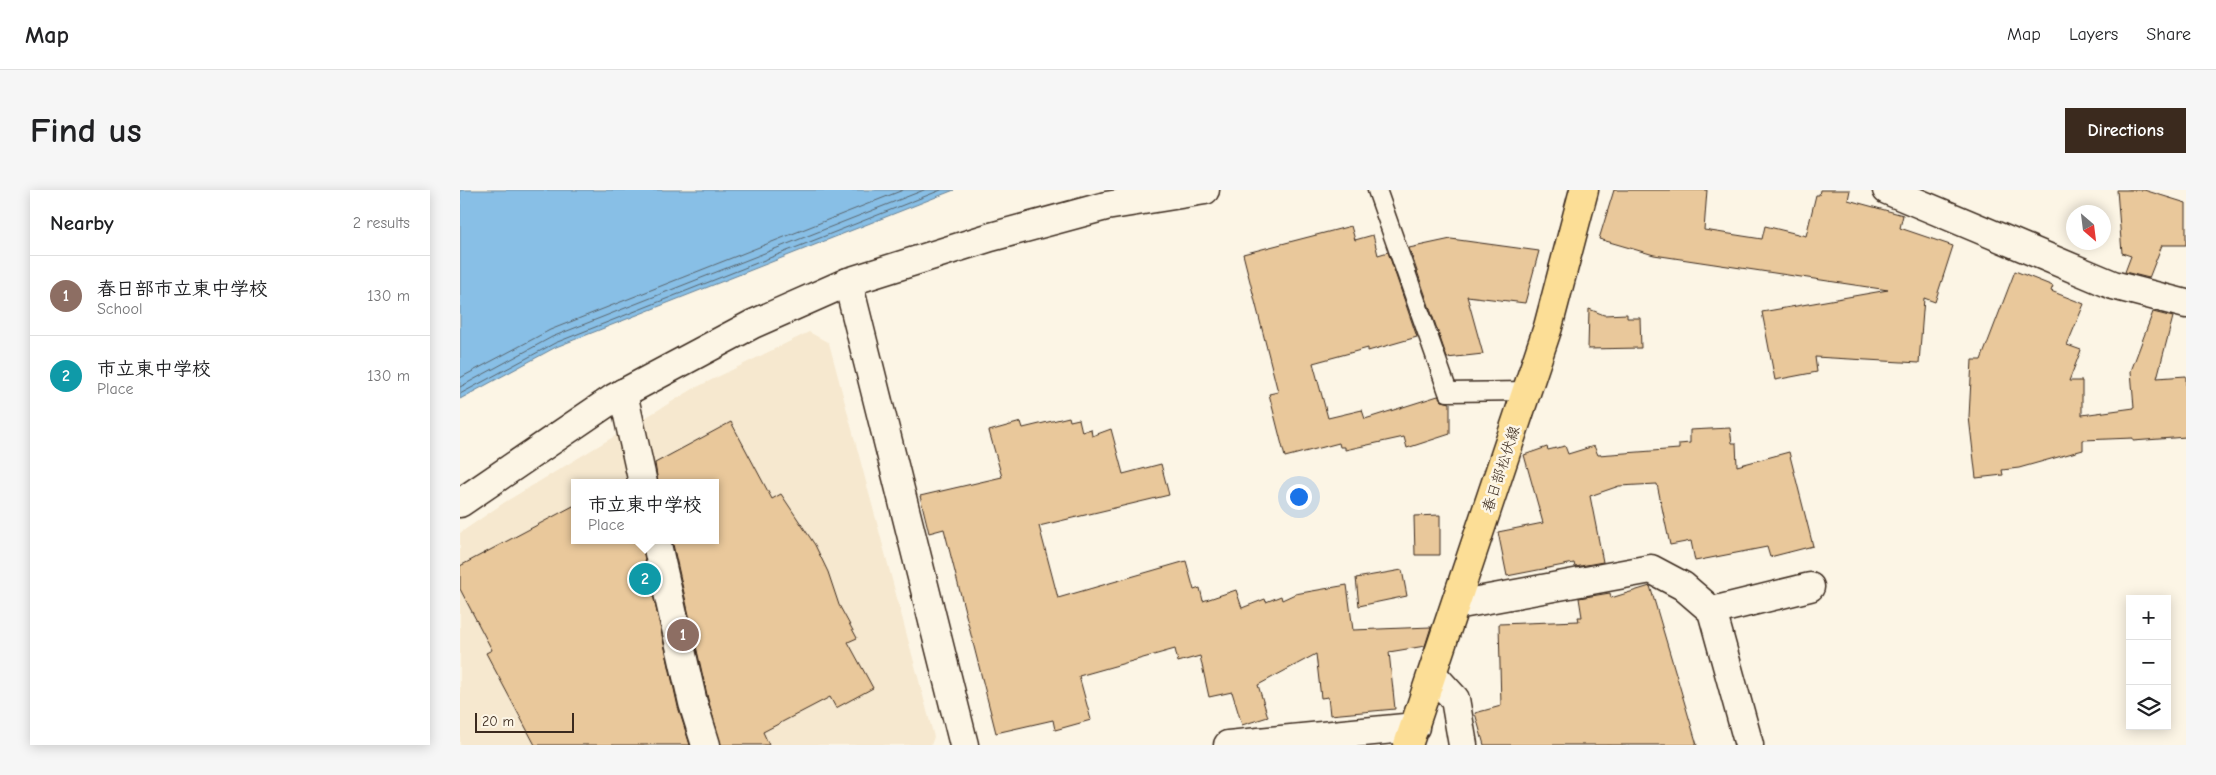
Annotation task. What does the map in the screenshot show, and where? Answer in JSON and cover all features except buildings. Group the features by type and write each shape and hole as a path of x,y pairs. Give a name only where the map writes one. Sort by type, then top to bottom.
{"main road":[{"name":"春日部松伏線","path":"1411,736 1548,327 1584,190"}],"street":[{"path":"460,503 623,393 753,324 848,282 991,237 1106,206 1205,190"},
{"path":"1887,190 2114,285 2186,304"},
{"path":"848,282 964,745"},
{"path":"623,393 643,479"},
{"path":"657,544 693,703 706,745"},
{"path":"1456,605 1651,569 1683,586 1712,611 1749,745"},
{"path":"1712,611 1810,587"},
{"path":"1433,674 1454,699 1463,745"},
{"path":"1228,745 1411,736"}],"lane":[{"path":"1377,190 1448,392 1527,391"}],"shaded area":[{"path":"809,332 829,343 934,737 931,745 460,745 460,533 505,502 693,389"}],"water":[{"path":"460,190 954,190 556,347 460,399"}],"place":[{"name":"市立東中学校","path":"645,579"},
{"name":"春日部市立東中学校","path":"683,635"}]}
